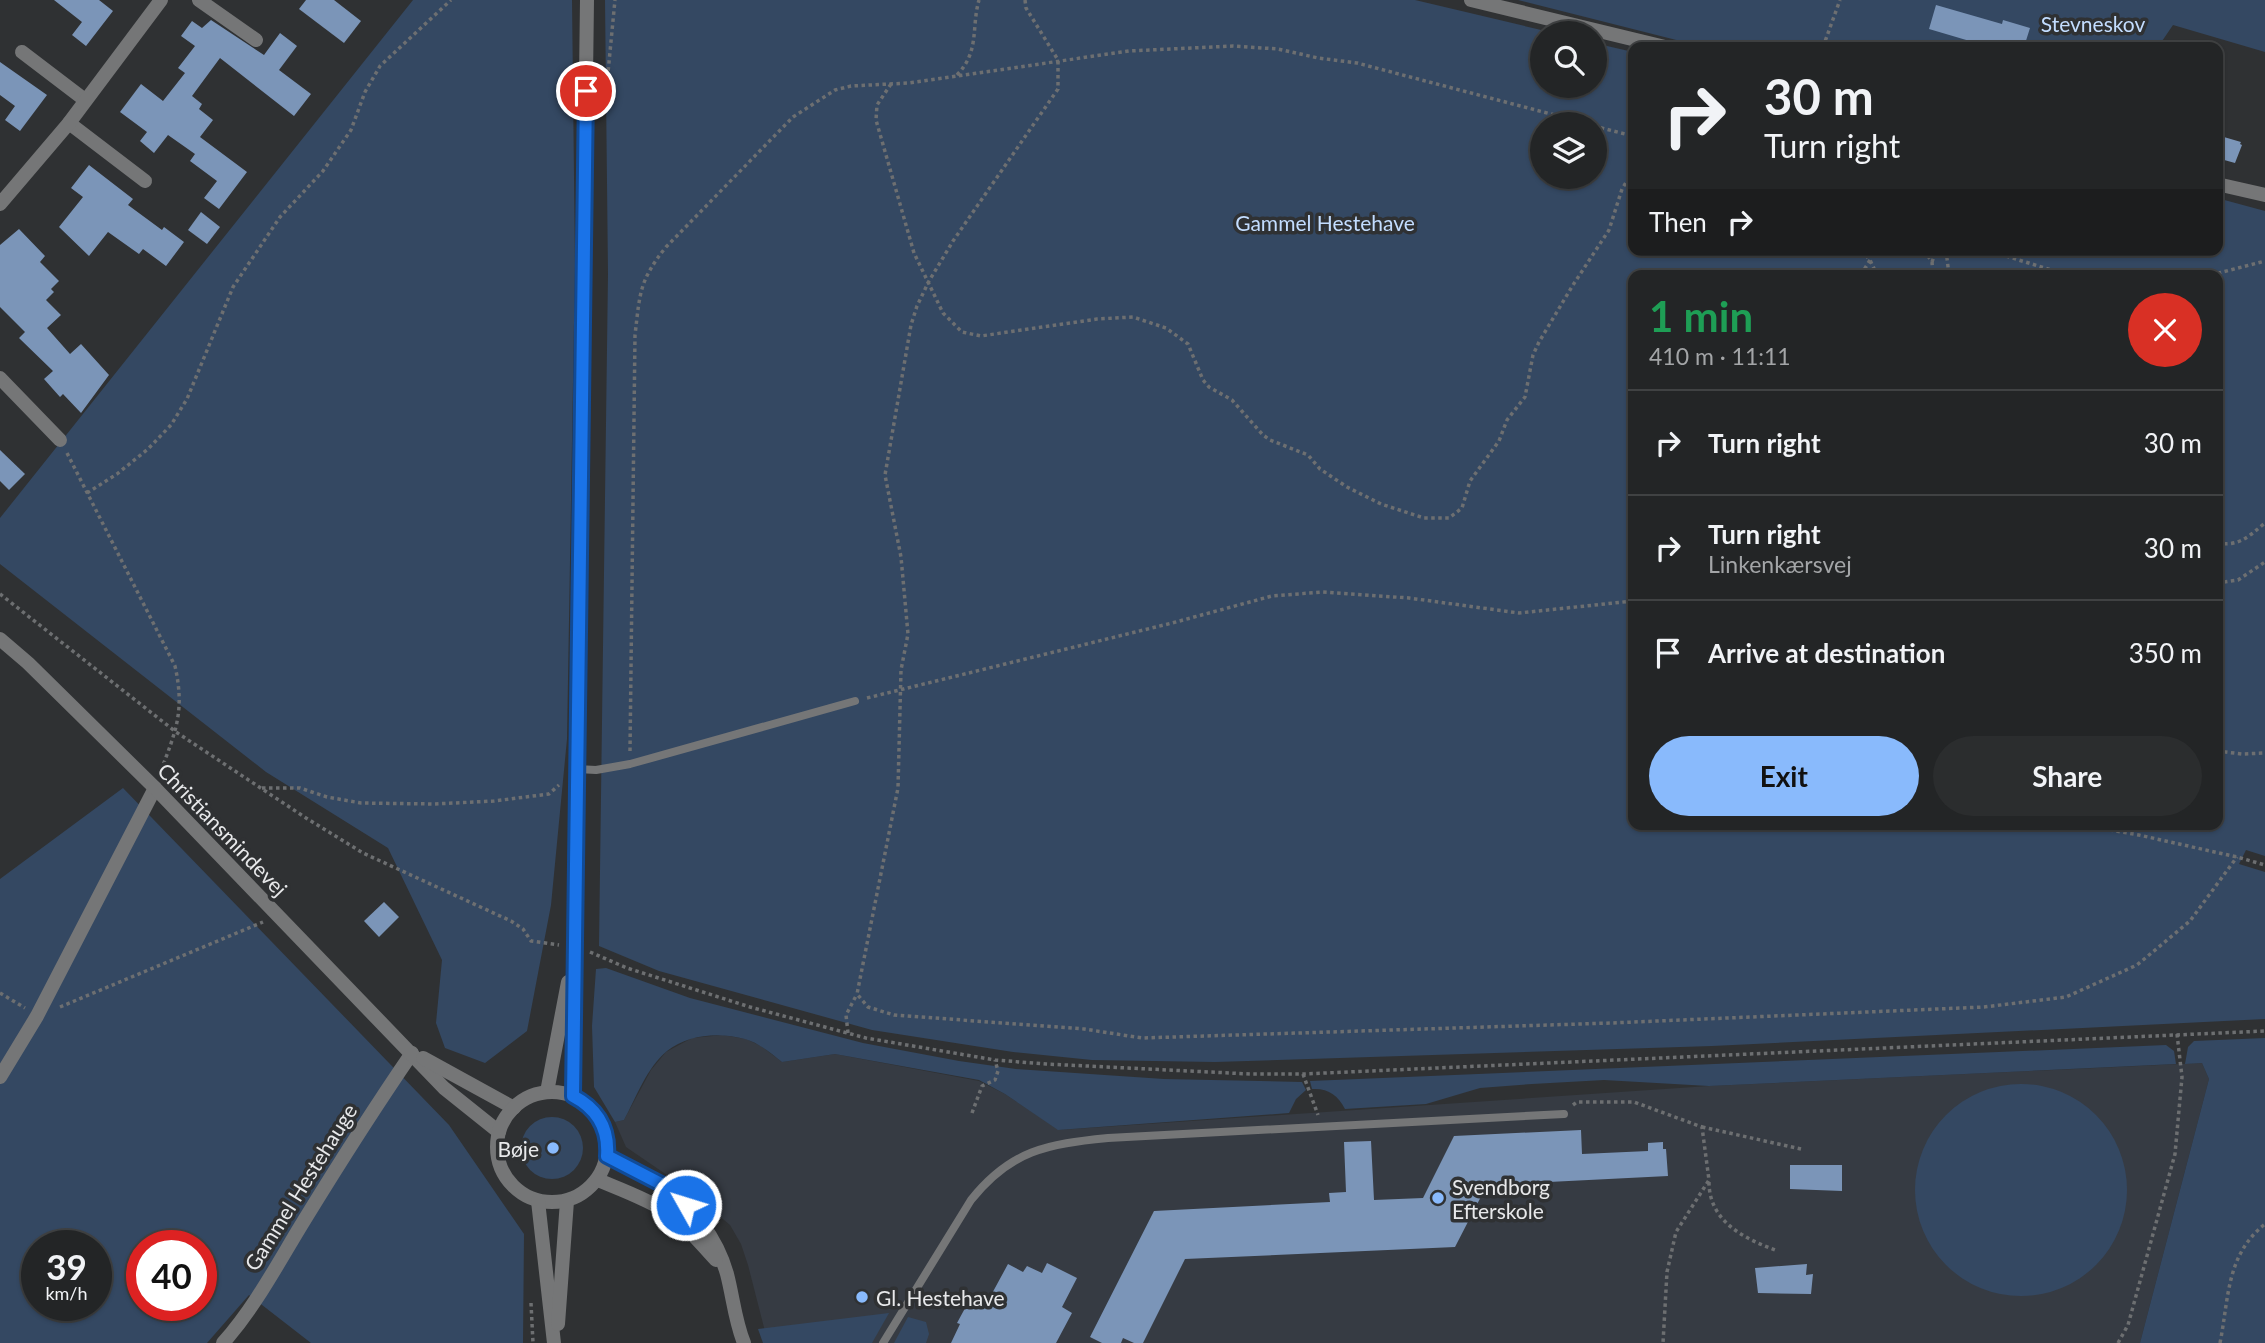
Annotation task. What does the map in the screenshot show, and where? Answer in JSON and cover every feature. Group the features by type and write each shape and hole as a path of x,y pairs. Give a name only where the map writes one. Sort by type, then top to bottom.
{"street":[{"path":"0,204 69,123 161,0"},
{"path":"199,0 256,40"},
{"path":"573,1096 587,0"},
{"path":"1471,0 1644,42"},
{"path":"22,52 85,100"},
{"path":"69,123 145,181"},
{"path":"2223,185 2265,195"},
{"path":"0,378 60,440"},
{"name":"Christiansmindevej","path":"0,639 28,663 155,788 444,1088 499,1132"},
{"path":"0,1077 37,1016 155,788"},
{"path":"547,1092 575,946"},
{"name":"Christiansmindevej","path":"412,1053 513,1108"},
{"name":"Gammel Hestehauge","path":"223,1343 262,1290 364,1122 412,1053"},
{"path":"547,1092 573,1096 584,1102 601,1120 608,1144 607,1156 598,1180 584,1193 567,1201 538,1201 520,1193 508,1181 500,1166 497,1149 499,1132 513,1108 523,1100 547,1092"},
{"path":"607,1156 661,1184 686,1205 708,1230 726,1271 744,1343"},
{"path":"598,1180 670,1214 691,1232 726,1271"},
{"path":"538,1201 555,1343"},
{"path":"555,1343 567,1201"}],"lane":[{"path":"577,769 596,770 630,764 855,701"},
{"path":"883,1343 971,1200 987,1180 1033,1150 1070,1142 1108,1139 1564,1114"}],"path":[{"path":"87,493 117,474 148,449 171,425 187,399 233,286 280,217 323,171 351,130 365,92 380,66 452,0"},
{"path":"586,114 607,83 615,0"},
{"path":"956,76 968,64 979,0"},
{"path":"848,1033 846,1016 857,994 898,788 901,670 908,634 901,557 885,475 886,456 917,306 929,281 972,212 1058,89 1058,60 1026,8 1025,0"},
{"path":"1824,42 1840,0"},
{"path":"630,764 635,335 641,287 650,266 666,247 793,117 835,90 851,86 956,76 1129,51 1233,46 1278,49 1357,63 1543,112"},
{"path":"891,84 877,105 876,120 914,253 943,313 962,332 981,336 1097,319 1133,317 1166,328 1188,344 1203,380 1209,387 1233,400 1263,435 1308,455 1320,470 1381,504 1424,519 1449,518 1462,508 1470,481 1499,441 1507,420 1525,397 1533,355 1539,342 1609,230 1622,189 1628,179"},
{"path":"1607,129 1628,135"},
{"path":"1866,256 1875,270"},
{"path":"1864,270 1873,256"},
{"path":"1928,256 1932,262"},
{"path":"1933,270 1934,256"},
{"path":"2006,256 2052,270"},
{"path":"2223,272 2265,261"},
{"path":"60,440 175,666 180,689 180,712 176,732 155,788"},
{"path":"2223,544 2244,541 2265,523"},
{"path":"2223,582 2238,580 2265,562"},
{"path":"855,701 1272,596 1323,592 1409,598 1519,613 1628,602"},
{"path":"0,594 176,732 260,788 363,853 511,921 523,929 531,941 575,946 627,968 750,1007 866,1038 995,1060 1250,1074 1303,1074 2265,1031"},
{"path":"2223,752 2265,753"},
{"path":"260,788 300,788 327,797 361,803 494,801 549,794 577,769"},
{"path":"2110,830 2265,865"},
{"path":"857,994 868,1007 894,1015 1084,1029 1142,1038 1584,1024 1984,1007 2066,996 2137,965 2190,922 2237,857"},
{"path":"0,993 37,1016 278,916"},
{"path":"2118,1343 2128,1325 2175,1154 2182,1077 2177,1034"},
{"path":"972,1113 982,1086 995,1080 998,1071 995,1060"},
{"path":"1303,1074 1323,1128"},
{"path":"1564,1114 1577,1102 1633,1102 1702,1127 1801,1149"},
{"path":"1702,1127 1709,1197 1717,1211 1728,1225 1752,1241 1775,1250"},
{"path":"1663,1343 1667,1272 1676,1233 1709,1180"},
{"path":"2220,1343 2231,1278 2241,1251 2252,1234 2265,1224"}],"shaded area":[{"name":"Svendborg Efterskole","path":"723,1035 746,1039 761,1046 782,1062 835,1054 979,1081 1005,1094 1059,1130 1709,1086 2202,1063 2209,1079 2140,1343 768,1343 748,1265 741,1244 730,1225 686,1188 626,1147 615,1122 624,1120 651,1070 666,1052 692,1038"}],"green space":[{"path":"413,0 572,0 575,264 567,739 551,905 527,1031 485,1063 445,1048 436,1023 442,960 388,848 266,772 0,564 0,518"},
{"name":"Gammel Hestehave","path":"605,0 1415,0 1530,27 1530,98 1607,98 1607,46 1628,51 1628,256 2223,256 2223,200 2265,211 2265,856 2246,850 2239,864 2265,872 2265,1019 1712,1046 1215,1062 1092,1060 1013,1052 872,1030 659,971 599,946 608,274"},
{"name":"Stevneskov","path":"1518,0 2265,0 2265,52 2173,25 2161,42 1684,42"},
{"path":"123,788 449,1125 524,1234 523,1343 311,1343 249,1295 207,1343 0,1343 0,879"},
{"path":"606,968 690,998 863,1043 959,1061 1016,1069 1164,1079 1302,1082 1306,1090 1296,1099 1289,1113 1058,1130 979,1080 835,1054 782,1062 750,1041 715,1035 685,1041 667,1051 648,1074 624,1120 615,1122 594,1087 592,1026 596,969"},
{"path":"2265,1038 2265,1343 2140,1343 2209,1079 2202,1063 2185,1064 2188,1047 2194,1041"},
{"path":"2166,1045 2174,1051 2176,1064 1709,1086 1604,1080 1480,1088 1426,1104 1345,1109 1332,1093 1312,1089 1310,1081"},
{"path":"2021,1084 2062,1092 2096,1115 2119,1149 2127,1190 2119,1231 2096,1265 2062,1288 2021,1296 1980,1288 1946,1265 1923,1231 1915,1190 1923,1149 1946,1115 1980,1092"},
{"path":"546,1117 558,1117 574,1126 581,1136 581,1160 574,1170 558,1179 546,1179 535,1174 526,1165 521,1154 521,1142 526,1131 535,1122"},
{"path":"889,1313 872,1343 763,1343 758,1329"},
{"path":"908,1317 926,1322 929,1334 926,1343 894,1343"}],"building":[{"path":"54,0 99,0 113,11 86,46 72,35 82,22"},
{"path":"306,0 334,0 361,21 344,43 299,9"},
{"path":"1936,5 2002,24 2003,20 2030,28 2026,42 1973,42 1929,29"},
{"path":"211,20 264,55 280,33 297,46 279,70 311,94 294,116 220,58 192,96 202,104 199,109 213,120 200,137 247,172 219,209 204,198 217,181 190,161 195,154 168,135 154,153 140,141 147,132 120,112 141,84 163,101 185,73 178,68 195,46 181,36 192,21 202,28"},
{"path":"0,62 47,95 20,131 5,120 15,106 0,95"},
{"path":"2223,137 2241,142 2235,163 2223,160"},
{"path":"89,165 133,199 128,205 162,230 164,227 184,242 166,266 143,249 139,254 108,232 89,256 59,227 83,197 71,188"},
{"path":"201,212 220,227 207,244 188,230"},
{"path":"19,229 45,256 40,262 59,281 46,300 61,315 47,328 70,354 81,344 109,375 81,413 63,394 60,397 44,379 53,371 19,338 25,332 0,307 0,245"},
{"path":"0,450 25,474 9,490 0,481"},
{"path":"384,902 399,917 379,937 364,921"},
{"path":"1581,1130 1582,1154 1648,1151 1648,1143 1663,1142 1668,1176 1487,1185 1455,1247 1185,1259 1143,1343 1134,1343 1123,1338 1121,1343 1102,1343 1090,1337 1154,1211 1330,1202 1329,1193 1346,1192 1344,1142 1371,1141 1374,1200 1423,1198 1454,1136"},
{"path":"1790,1165 1842,1165 1842,1191 1790,1189"},
{"path":"1047,1263 1077,1278 1062,1307 1072,1313 1056,1343 951,1343 960,1324 957,1323 970,1299 980,1304 984,1296 989,1299 1008,1264 1023,1272 1027,1266 1042,1273"},
{"path":"1807,1264 1806,1275 1813,1274 1811,1294 1758,1293 1755,1268"}],"place":[{"name":"Bøje","path":"553,1148"},
{"name":"Svendborg Efterskole","path":"1438,1198"},
{"name":"Gl. Hestehave","path":"862,1297"}],"route":[{"path":"586,91 573,1096 584,1102 601,1120 608,1144 607,1156 661,1184 686,1205"}]}
